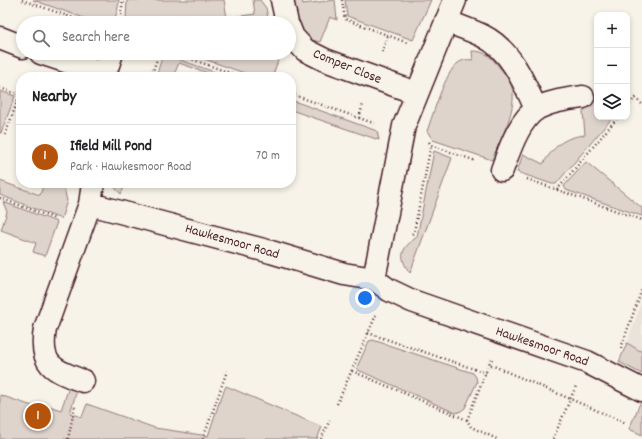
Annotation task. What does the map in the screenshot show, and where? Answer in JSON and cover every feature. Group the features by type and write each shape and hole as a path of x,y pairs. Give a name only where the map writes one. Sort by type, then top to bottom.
{"street":[{"path":"282,0 285,16"},
{"path":"374,279 404,126 416,93 455,0"},
{"path":"446,21 484,36 499,47 522,78 536,109"},
{"path":"0,38 16,44"},
{"name":"Comper Close","path":"296,40 305,50 318,57 416,93"},
{"path":"60,60 93,72"},
{"path":"105,72 110,60"},
{"path":"502,170 514,139 524,121 536,109 563,99 583,97"},
{"name":"Hawkesmoor Road","path":"83,381 55,369 47,361 43,341 45,329 92,193 264,250 344,274 374,279 389,290 412,301 503,334 587,362 642,390"}],"path":[{"path":"22,0 68,16"},
{"path":"121,16 123,0"},
{"path":"342,0 345,19 410,44"},
{"path":"153,72 157,60"},
{"path":"194,60 228,72"},
{"path":"0,88 16,94"},
{"path":"296,96 388,128 404,126 424,132 431,145 642,220"},
{"path":"630,103 635,98 642,104"},
{"path":"5,135 16,106"},
{"path":"557,190 615,120"},
{"path":"0,198 57,219"},
{"path":"618,354 642,289"},
{"path":"368,333 486,373"},
{"path":"467,420 489,364 503,334"},
{"path":"553,439 587,362"},
{"path":"489,364 626,423"},
{"path":"203,439 227,371"},
{"path":"352,371 467,420 471,427 497,439"},
{"path":"68,439 83,381"},
{"path":"322,439 330,420"}],"shaded area":[{"path":"33,0 119,0 115,16 78,16"},
{"path":"127,0 224,0 227,16 126,16"},
{"path":"253,0 260,0 266,8 268,16 241,16 255,14"},
{"path":"295,0 302,0 303,4 335,0 337,20 330,17 320,42 307,38 303,35 297,26 294,10"},
{"path":"345,0 431,0 413,40 347,16"},
{"path":"472,51 485,53 494,61 508,79 513,92 512,109 492,160 433,140 427,131 440,94 449,75 453,68 463,60 473,60"},
{"path":"161,60 180,60 215,72 205,72 179,63 175,72 158,72"},
{"path":"207,60 278,60 274,72 242,72"},
{"path":"0,91 15,96 1,133 0,133"},
{"path":"296,102 377,131 379,140 296,112"},
{"path":"594,102 594,120 610,120 556,184 517,172 523,154 543,164 551,152 565,140 585,135 583,111"},
{"path":"434,151 452,158 410,273 404,262 403,253 407,245 417,237"},
{"path":"586,162 642,208 642,216 566,190 564,186"},
{"path":"0,181 16,187 16,188 40,195 42,188 64,188 67,201 61,219 0,195"},
{"path":"115,188 124,188 121,194"},
{"path":"3,202 57,222 45,256 33,252 36,243 1,230 7,212"},
{"path":"642,300 642,352 627,343"},
{"path":"373,340 473,373 477,382 465,408 456,413 358,370 357,367 369,341"},
{"path":"627,343 642,352 642,374 619,362"},
{"path":"226,386 322,427 317,439 0,439 0,395 38,408 40,403 61,410 69,387 77,390 70,413 82,417 87,404 155,428 208,436"},
{"path":"641,401 642,402 642,435 629,429"}],"place":[{"name":"Ifield Mill Pond","path":"38,416"}]}
